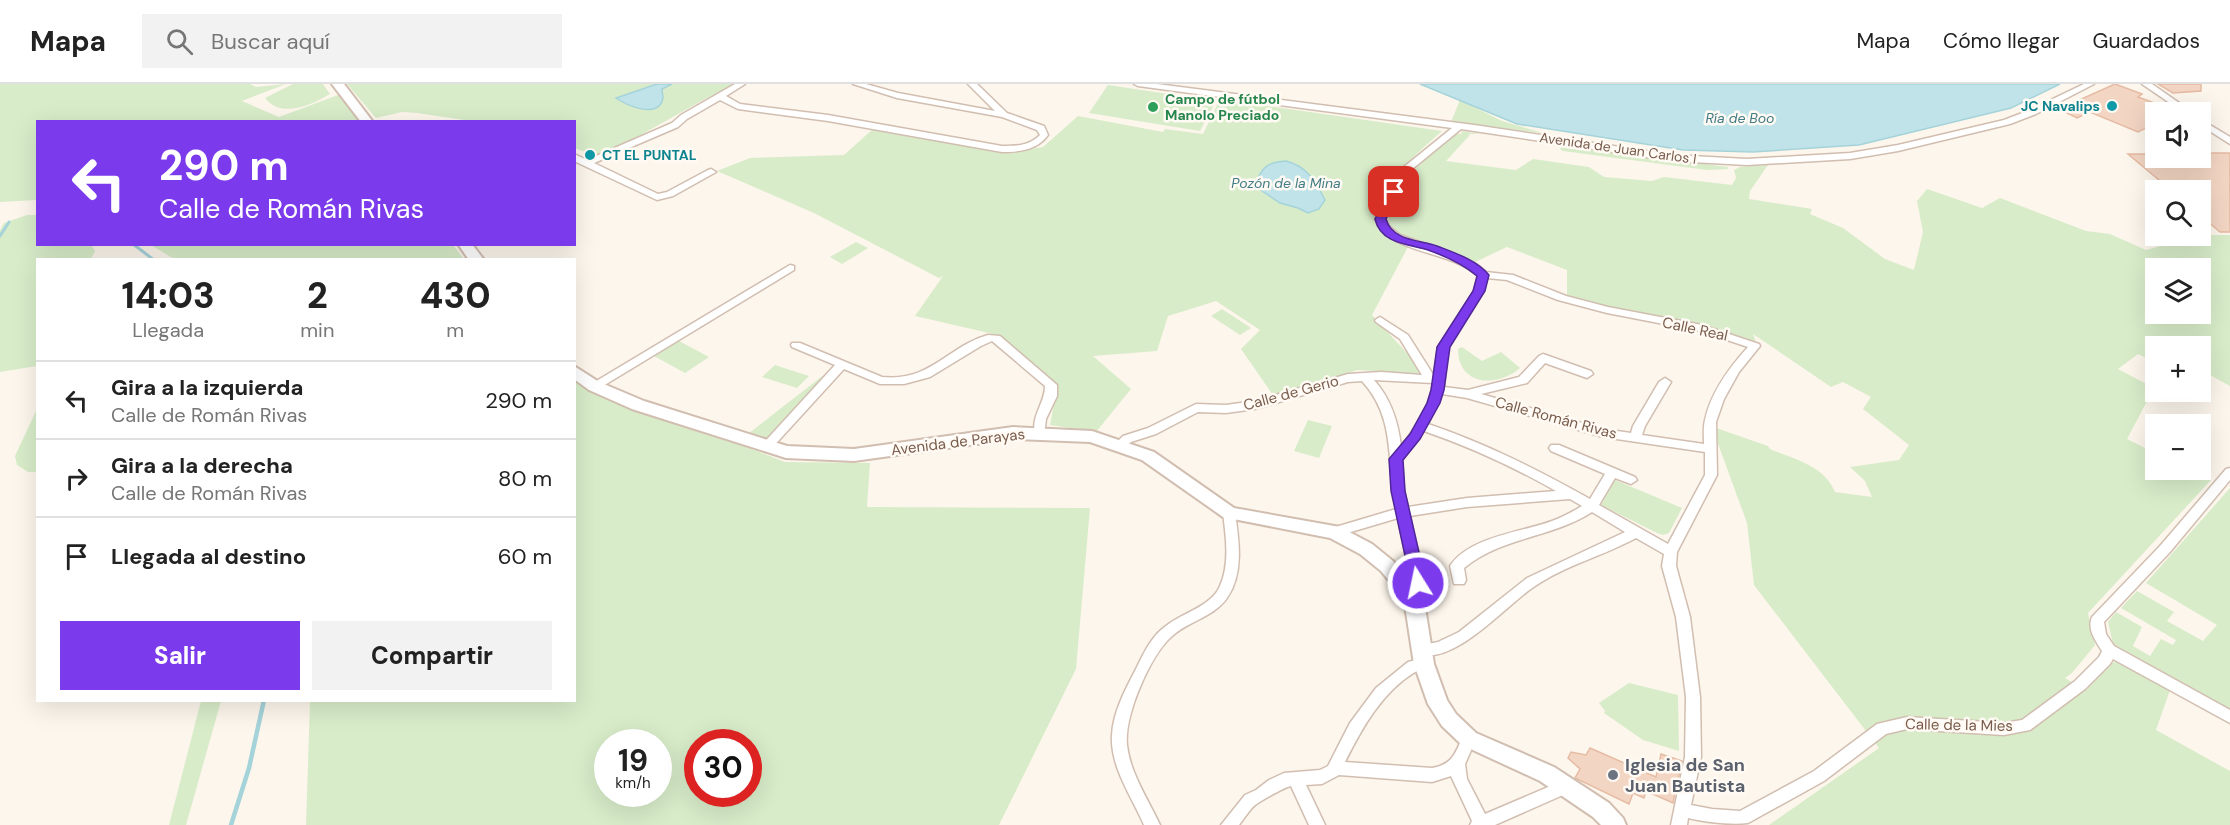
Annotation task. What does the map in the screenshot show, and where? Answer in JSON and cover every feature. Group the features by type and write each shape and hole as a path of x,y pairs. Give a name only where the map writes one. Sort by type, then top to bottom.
{"street":[{"path":"338,84 365,120"},
{"path":"590,162 675,125 684,117 741,84"},
{"path":"719,96 738,106 828,118 1002,149 1026,147 1043,138 1044,132 1041,128 1004,115 897,95 857,84"},
{"path":"972,84 1004,115"},
{"name":"Avenida de Juan Carlos I","path":"1137,84 1459,126 1673,158 1741,162 1790,160 1881,151 1965,132 2026,115 2090,84"},
{"path":"2146,84 2173,102"},
{"path":"1396,459 1422,426 1436,383 1443,347 1479,291 1484,275 1472,266 1446,254 1397,238 1382,225 1380,219 1407,170 1459,126"},
{"path":"2211,128 2230,141"},
{"path":"576,158 590,162 657,197 670,194 711,172"},
{"path":"466,246 475,258"},
{"path":"594,386 790,268"},
{"name":"Calle Real","path":"1484,275 1509,277 1562,298 1607,310 1711,330 1755,346 1734,370 1718,399 1710,422 1711,475 1671,552"},
{"path":"1380,320 1404,337 1436,383"},
{"path":"796,345 880,380 900,382 929,373 984,340 996,338 1052,386 1051,396 1040,419 1040,433"},
{"path":"1467,394 1523,380 1543,358 1587,374"},
{"path":"766,447 843,365"},
{"name":"Avenida de Parayas","path":"576,373 594,386 638,405 766,447 806,455 854,455 995,435 1040,433 1092,437 1148,456 1207,500 1229,513 1334,532 1366,549 1387,566 1412,596 1416,607 1423,657 1438,704 1449,720 1469,739 1538,768 1567,786 1601,810 1615,825"},
{"path":"1365,377 1384,398 1394,435 1398,491 1418,583 1417,593 1412,596"},
{"name":"Calle de Gerio","path":"1119,446 1127,439 1152,431 1196,408 1226,409 1255,405 1348,378 1365,377 1436,383"},
{"path":"1636,437 1639,426 1665,382"},
{"name":"Calle Román Rivas","path":"1436,383 1603,433 1709,449"},
{"path":"1422,426 1485,449 1525,468 1671,552 1669,566 1689,647 1693,697 1693,757 1680,821"},
{"path":"1555,448 1631,480"},
{"path":"1459,580 1457,566 1465,558 1513,536 1563,524 1591,506 1612,472"},
{"path":"2230,472 2165,549 2097,621 2099,635 2109,650 2230,717"},
{"path":"1334,532 1403,512 1491,499 1569,495"},
{"path":"1152,825 1121,750 1119,735 1122,720 1137,682 1157,643 1170,630 1207,607 1227,586 1231,565 1229,513"},
{"path":"1229,825 1250,800 1262,795 1274,784 1322,777 1335,768 1344,745 1377,697 1423,657 1449,646 1476,628 1533,580 1618,543 1637,531"},
{"name":"Calle de la Mies","path":"1680,821 1712,816 1742,818 1819,776 1882,728 1894,724 2004,729 2025,726 2080,685 2105,660 2109,650"},
{"path":"1335,768 1432,775 1451,771 1458,764 1469,739"},
{"path":"1458,764 1459,780 1479,824 1567,786"},
{"path":"1297,779 1299,790 1317,825"}],"green space":[{"path":"0,84 250,84 256,87 286,84 242,101 279,117 338,95 358,120 36,120 36,200 0,202"},
{"path":"293,84 323,84 330,94 306,106 288,109 279,108 265,98"},
{"path":"347,84 735,84 598,157 576,148 576,120 464,120 402,112 376,118"},
{"name":"Campo de fútbol Manolo Preciado","path":"1108,85 1216,101 1200,131 1089,113"},
{"path":"1220,99 1442,131 1402,170 1387,192 1375,220 1393,239 1409,245 1372,315 1426,374 1358,370 1273,395 1241,349 1260,330 1216,301 1168,316 1157,351 1093,356 1131,389 1096,432 1050,425 1057,388 1002,336 915,316 943,276 939,278 814,213 717,171 750,158 844,155 873,129 1011,152 1043,147 1078,116 1163,132 1165,129 1203,134"},
{"path":"1460,100 1502,121 1543,133 1451,122"},
{"path":"1462,131 1480,134 1468,134 1470,135 1446,161 1516,170 1533,159 1589,167 1604,177 1652,181 1664,177 1732,185 1736,178 1734,170 1740,167 1768,165 1750,191 1749,199 1812,209 1810,214 1843,228 1885,259 1914,270 1923,232 1917,201 1927,189 1982,208 2000,198 2086,231 2110,234 2146,250 2161,246 2211,246 2211,235 2230,235 2230,386 2211,376 2211,336 2145,336 2145,357 2138,354 2118,369 2145,383 2147,402 2127,439 2145,448 2145,480 2211,480 2088,613 2095,645 2072,673 2065,678 2084,690 2111,663 2116,662 2170,690 2156,730 2230,771 2230,825 1769,825 1879,748 1754,585 1747,523 1717,441 1716,428 1768,446 1770,449 1808,464 1824,476 1835,492 1872,497 1865,481 1850,467 1899,460 1909,445 1863,409 1871,397 1843,382 1831,387 1753,334 1756,342 1704,326 1615,310 1567,295 1567,270 1507,247 1473,263 1434,246 1397,235 1389,224 1387,216 1413,171 1454,134 1461,134"},
{"path":"1563,146 1728,167 1728,169 1707,170 1563,151 1560,149"},
{"path":"27,215 36,215 36,246 92,246 95,251 92,258 36,258 36,366 0,372 0,230 4,223"},
{"path":"856,242 868,248 842,264 830,257"},
{"path":"153,246 454,246 463,258 172,258"},
{"path":"1222,309 1251,328 1240,335 1211,316"},
{"path":"679,341 709,357 685,373 654,356"},
{"path":"1462,347 1482,361 1501,352 1520,368 1501,379 1480,380 1464,370 1458,349"},
{"path":"775,365 809,376 797,388 762,377"},
{"path":"834,367 767,440 748,434"},
{"path":"576,380 785,462 870,463 867,507 1090,508 1076,669 999,825 306,825 310,702 576,702"},
{"path":"36,411 36,472 28,472 17,465 15,456"},
{"path":"1308,420 1332,426 1319,458 1294,451"},
{"path":"1615,480 1682,508 1669,533 1663,535 1657,533 1601,505"},
{"path":"2230,488 2230,709 2113,644 2108,622 2116,612 2142,627 2133,646 2150,656 2161,639 2173,645 2176,640 2121,608 2137,591 2174,612 2167,621 2203,641 2217,625 2146,583"},
{"path":"1629,683 1678,695 1679,751 1643,740 1604,713 1599,703"},
{"path":"201,702 221,702 186,825 169,825"}],"water":[{"path":"657,84 672,84 662,89 663,98 660,105 655,108 642,109 616,98"},
{"name":"Ría de Boo","path":"1420,84 2060,84 2011,108 1859,145 1753,152 1683,150 1517,124"},
{"name":"Pozón de la Mina","path":"1286,161 1300,167 1314,181 1325,200 1319,209 1308,213 1280,203 1262,191 1256,183 1266,166"}],"building":[{"name":"JC Navalips","path":"2115,84 2142,94 2138,97 2152,102 2145,102 2145,128 2138,132 2090,112 2077,118 2059,109"},
{"path":"2158,84 2201,84 2201,91 2173,93"},
{"path":"2211,153 2230,153 2230,232 2220,232 2211,224 2211,180 2159,180 2128,154 2145,154 2145,168 2211,168"},
{"name":"Iglesia de San Juan Bautista","path":"1590,748 1656,777 1661,754 1682,761 1673,803 1646,791 1644,798 1633,793 1629,804 1575,778 1580,769 1568,758 1571,752 1586,755"}],"waterway":[{"path":"0,236 9,222"},
{"path":"136,246 151,258"},
{"path":"231,825 249,768 264,702"}],"place":[{"name":"JC Navalips","path":"2112,106"},
{"name":"Campo de fútbol Manolo Preciado","path":"1153,107"},
{"name":"CT EL PUNTAL","path":"590,155"},
{"name":"Iglesia de San Juan Bautista","path":"1613,775"}],"route":[{"path":"1394,192 1380,219 1388,232 1405,242 1446,254 1472,266 1484,275 1479,291 1466,314 1443,347 1438,390 1433,403 1416,436 1396,459 1398,491 1418,583"}]}
